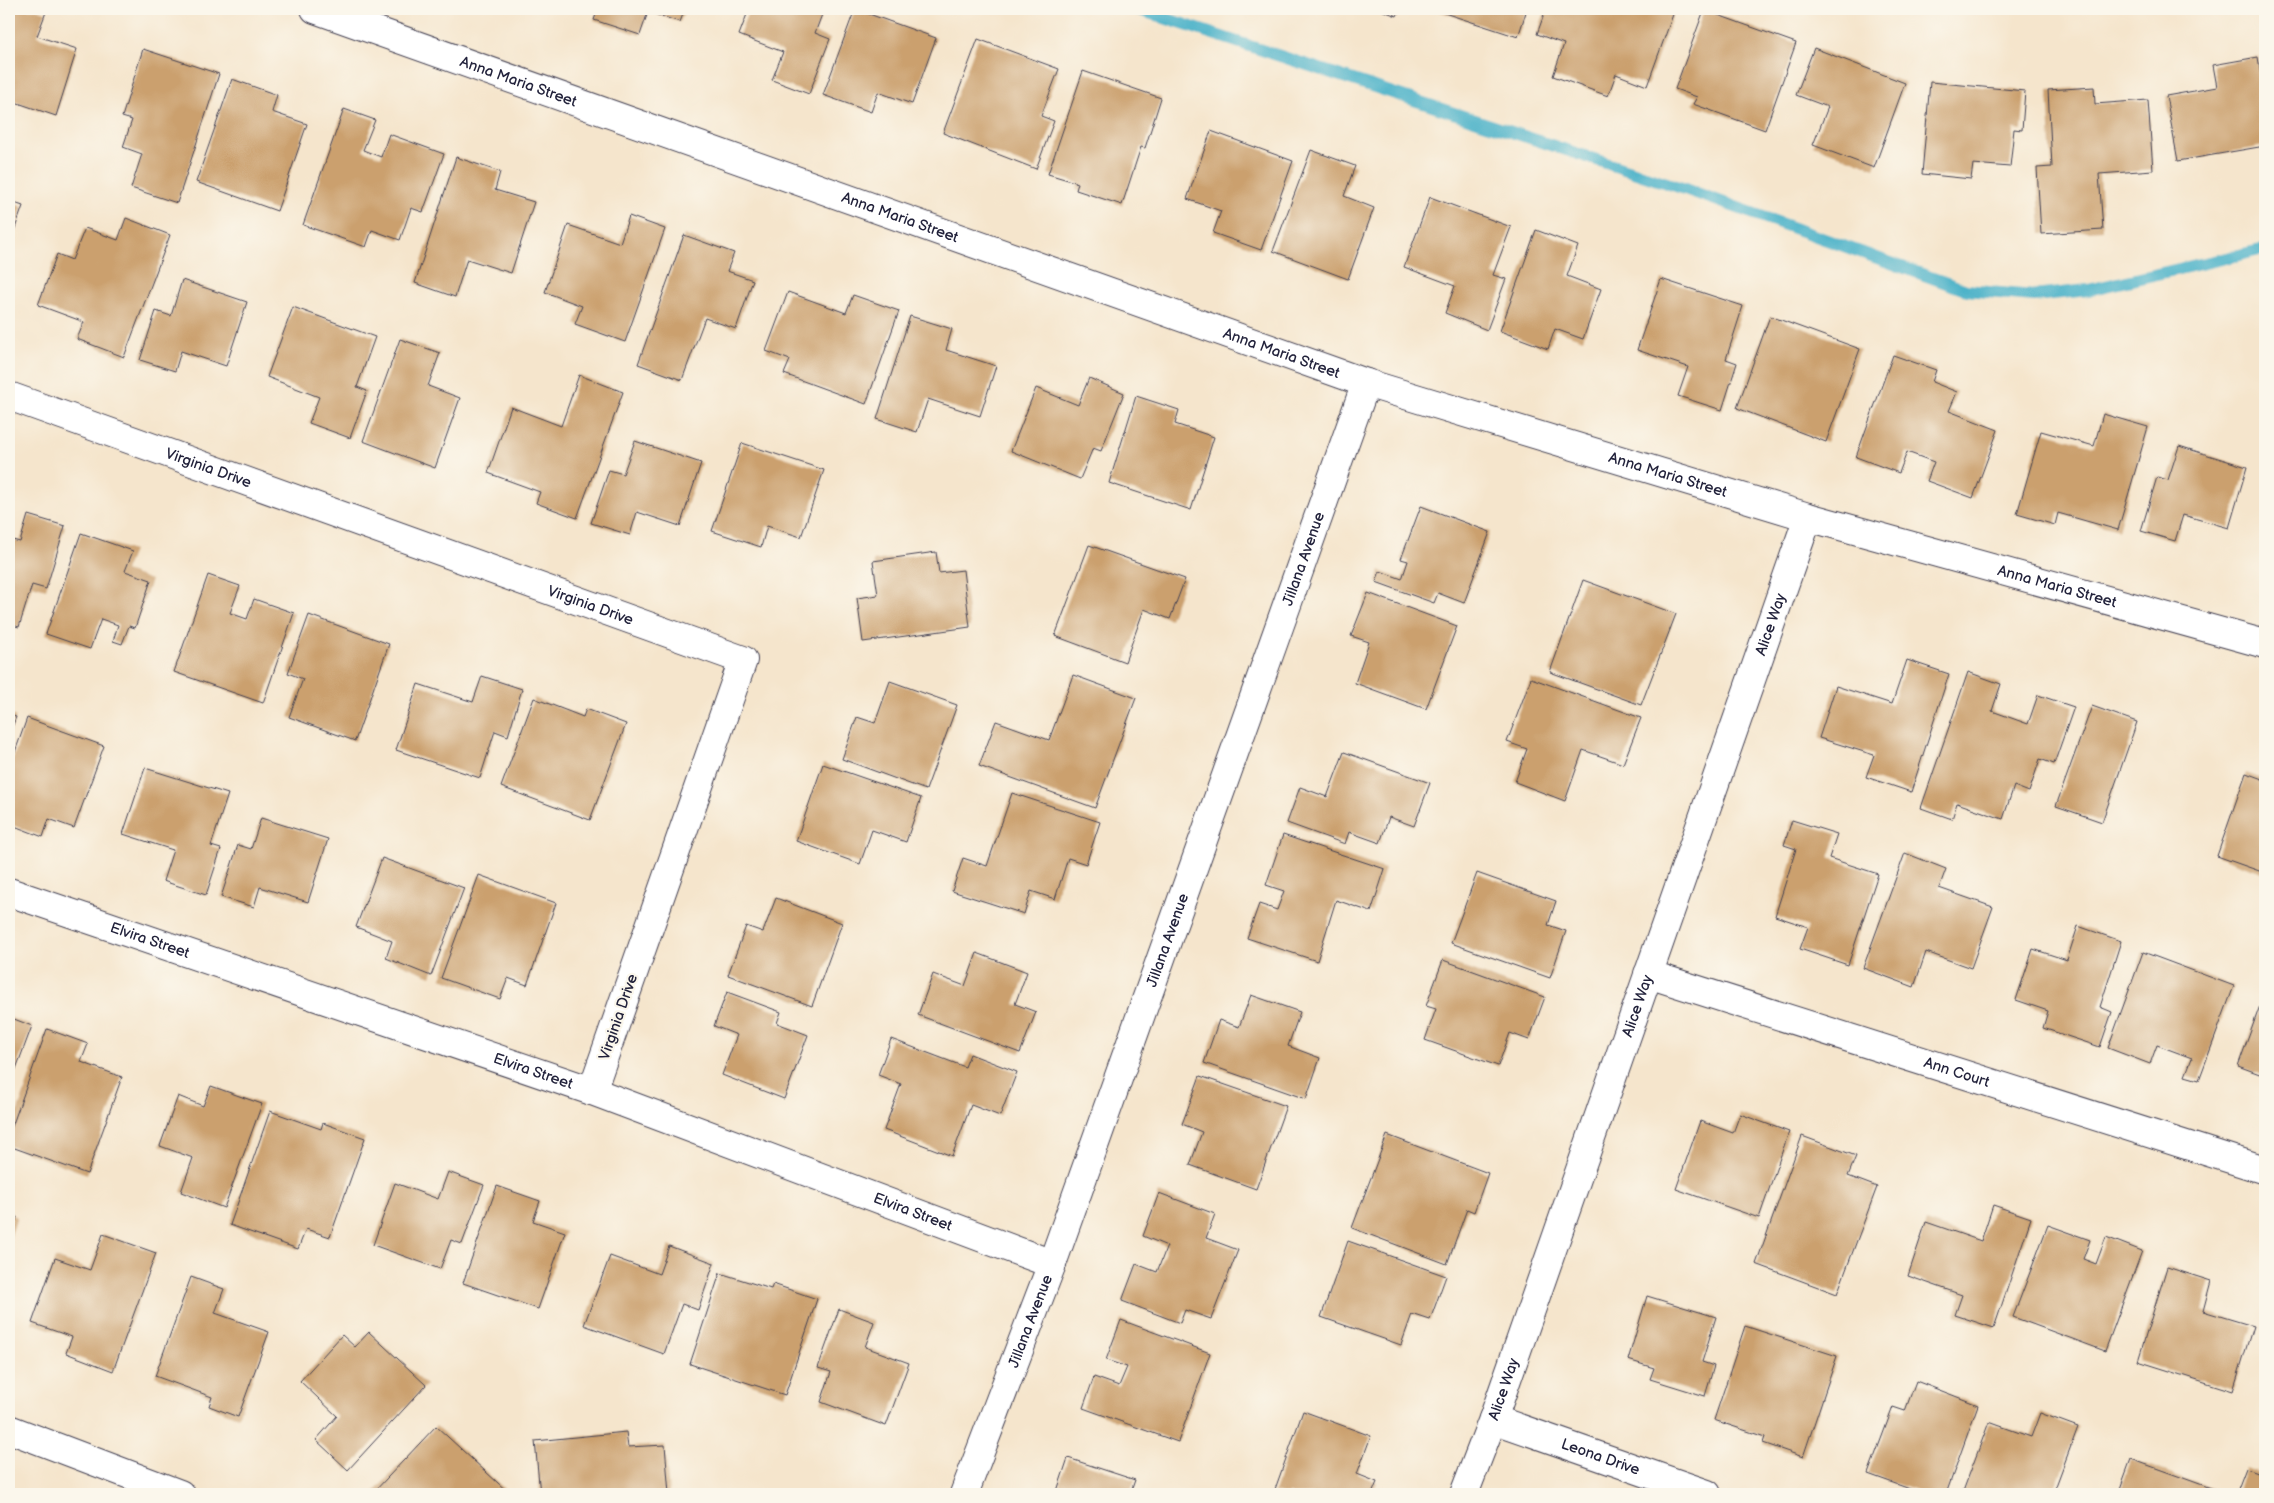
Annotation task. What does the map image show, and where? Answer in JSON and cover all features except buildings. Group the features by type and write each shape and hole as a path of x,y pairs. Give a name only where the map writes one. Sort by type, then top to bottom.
{"street":[{"name":"Anna Maria Street","path":"315,9 1366,383 1808,517 2265,644"},
{"name":"Jillana Avenue","path":"964,1494 1052,1264 1366,383"},
{"name":"Virginia Drive","path":"9,396 743,660 592,1091"},
{"name":"Alice Way","path":"1464,1494 1494,1419 1808,517"},
{"name":"Elvira Street","path":"9,892 592,1091 1052,1264"},
{"name":"Ann Court","path":"1648,974 2265,1170"},
{"name":"Leona Drive","path":"1494,1419 1708,1494"},
{"path":"9,1429 180,1494"}],"waterway":[{"path":"1137,9 1688,190 1966,290 2034,296 2088,290 2265,249"}]}
